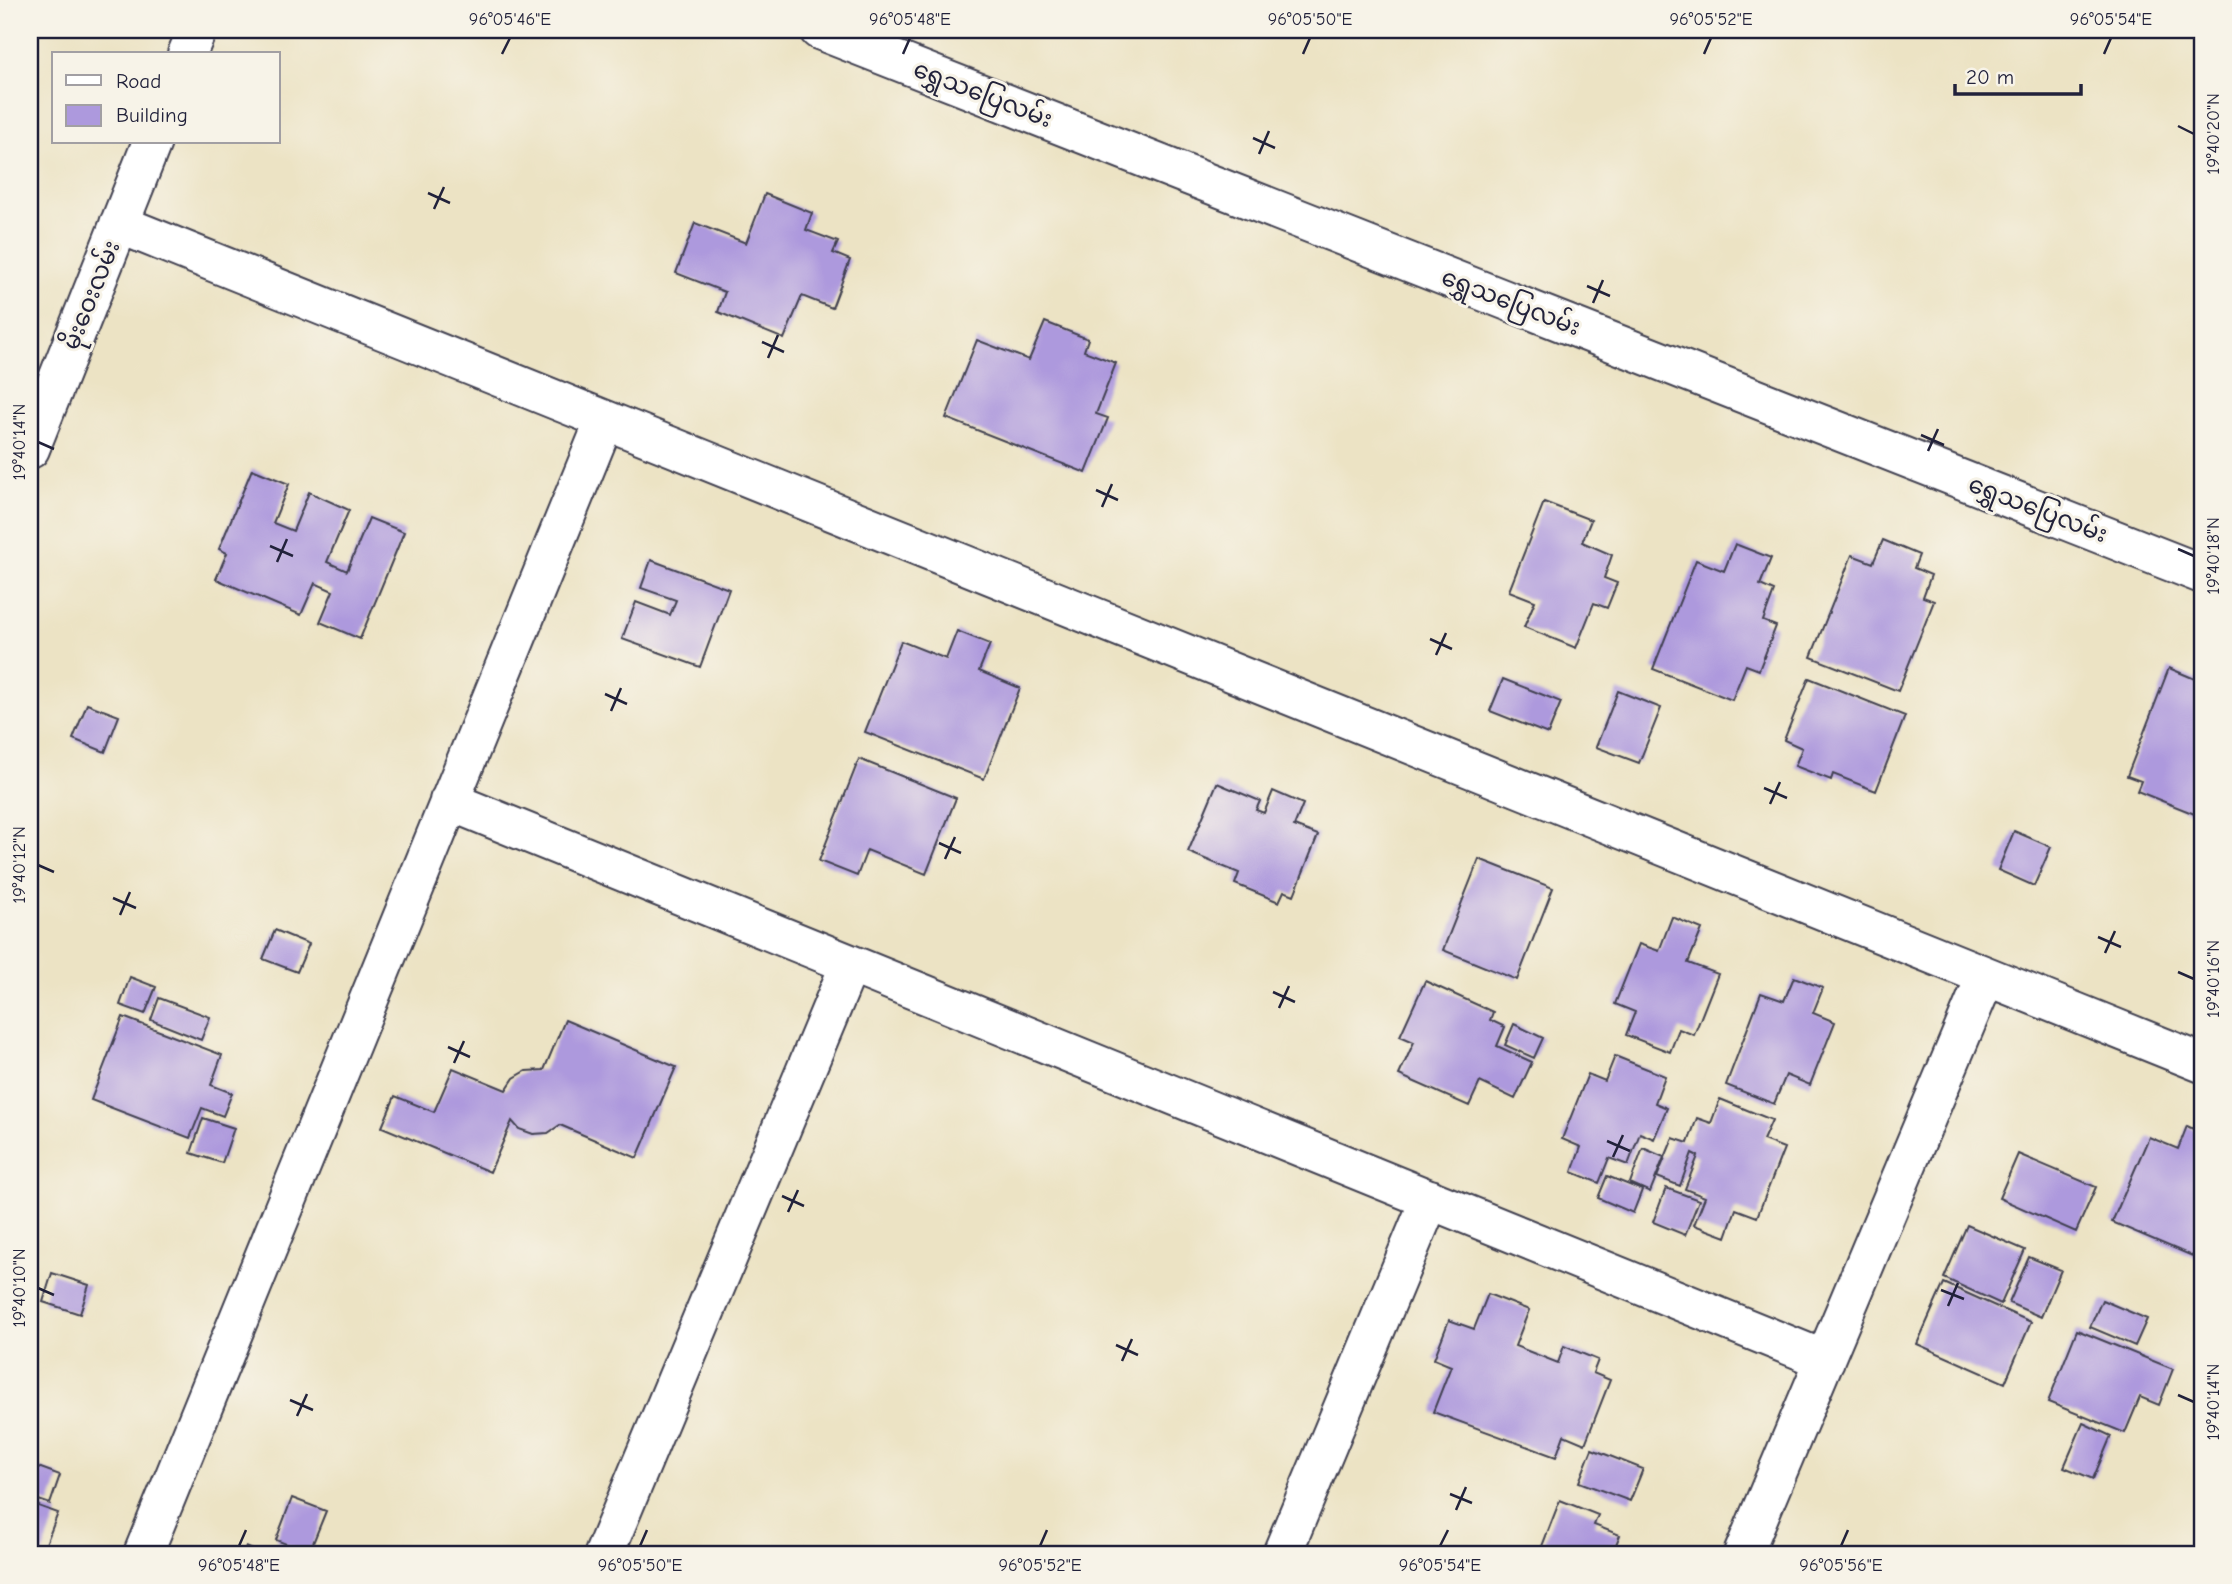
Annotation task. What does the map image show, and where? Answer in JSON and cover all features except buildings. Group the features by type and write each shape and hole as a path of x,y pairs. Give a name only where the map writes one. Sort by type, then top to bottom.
{"street":[{"path":"188,52 197,30"},
{"name":"ရွှေသပြေလမ်း","path":"819,30 2202,574"},
{"name":"မိုးဝေးလမ်း","path":"30,449 151,144"},
{"path":"119,224 2202,1063"},
{"path":"143,1554 605,419"},
{"path":"449,802 1825,1360"},
{"path":"604,1554 850,964"},
{"path":"1743,1554 1986,976"},
{"path":"1282,1554 1430,1199"}]}
